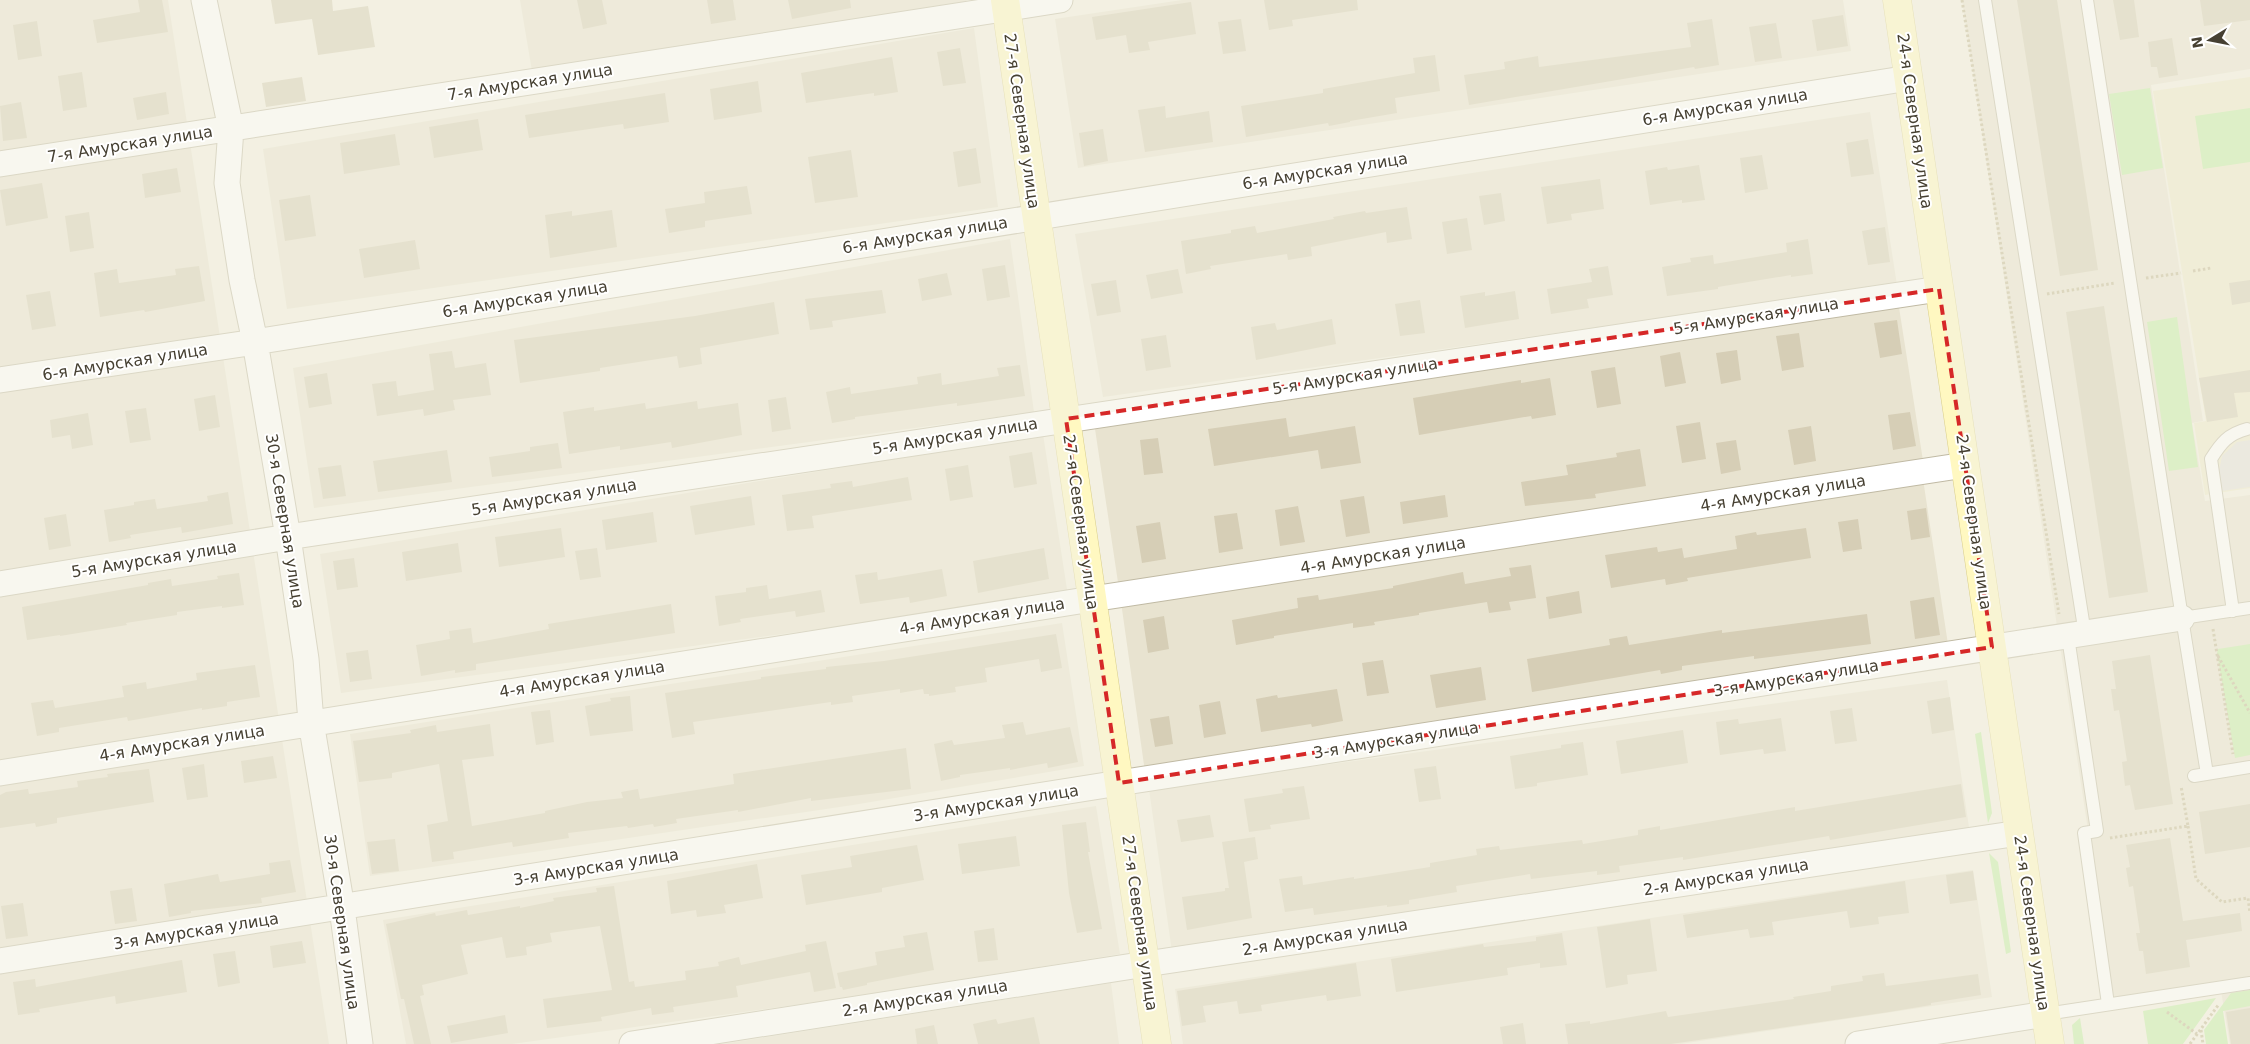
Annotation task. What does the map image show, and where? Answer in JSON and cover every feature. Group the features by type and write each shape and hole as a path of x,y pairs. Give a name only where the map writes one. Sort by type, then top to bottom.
{"main road":[{"name":"24-я Северная улица","path":"1897,0 2050,1044"},
{"name":"27-я Северная улица","path":"1005,4 1157,1044"}],"street":[{"name":"30-я Северная улица","path":"204,0 231,129 227,183 242,280 255,342 288,537 306,659 311,722 342,908 360,1044"},
{"name":"7-я Амурская улица","path":"0,164 231,129 1005,4 1060,0"},
{"name":"6-я Амурская улица","path":"0,380 255,342 1909,78"},
{"name":"5-я Амурская улица","path":"0,584 288,537 1940,289"},
{"name":"4-я Амурская улица","path":"0,772 1092,599 1965,465"},
{"name":"3-я Амурская улица","path":"0,961 1119,783 1992,647 2071,631 2182,618"},
{"name":"2-я Амурская улица","path":"632,1044 1146,964 2019,833"},
{"path":"1858,1044 2046,1014"}],"lane":[{"path":"1985,0 2032,296 2071,631 2097,831 2084,833 2108,1004"},
{"path":"2087,0 2182,618 2201,775 2250,767"},
{"path":"2233,611 2211,460 2222,442 2235,432 2247,429"},
{"path":"2182,618 2250,608"},
{"path":"2046,1014 2250,983"}],"path":[{"path":"1962,0 2071,631"},
{"path":"2192,271 2211,268"},
{"path":"2032,296 2181,273"},
{"path":"2210,614 2235,770"},
{"path":"2217,653 2250,713"},
{"path":"2201,775 2180,778 2196,878 2222,902 2248,898 2250,913"},
{"path":"2085,842 2188,826"},
{"path":"2190,1044 2232,986"},
{"path":"2148,998 2197,1034"},
{"path":"2200,1029 2203,1044"}],"highlighted area":[{"path":"1939,289 1992,647 1119,783 1066,419"}],"shaded area":[{"path":"0,0 168,0 329,1044 0,1044"},
{"path":"520,0 966,0 967,1 532,71"},
{"path":"1182,0 1843,0 1851,51 1078,168 1055,19"},
{"path":"1962,0 2250,0 2250,69 2151,85 2203,421 2192,423 2205,501 2250,495 2250,1044 2230,1044 2221,991 2115,1008"},
{"path":"974,28 998,207 287,309 263,149"},
{"path":"2250,77 2250,488 2205,495 2194,423 2206,421 2153,91"},
{"path":"1870,112 1897,285 1103,397 1075,234"},
{"path":"1010,239 1034,412 314,508 293,368"},
{"path":"1898,301 1924,467 1119,589 1095,429"},
{"path":"1043,434 1068,596 341,693 320,554"},
{"path":"2250,440 2250,487 2222,491 2219,471 2222,456 2237,442"},
{"path":"1923,479 1949,651 1145,772 1121,602"},
{"path":"1062,623 1084,766 853,805 370,876 350,734"},
{"path":"1947,680 1970,834 1172,952 1149,789"},
{"path":"1096,806 1120,954 852,997 512,1044 406,1044 383,920"},
{"path":"1973,870 1992,997 1680,1044 1183,1044 1175,989"},
{"path":"1111,983 1119,1044 722,1044"}],"green space":[{"path":"2150,88 2163,168 2122,175 2109,94"},
{"path":"2250,108 2250,162 2203,169 2195,116"},
{"path":"2177,317 2198,467 2169,471 2147,322"},
{"path":"2250,644 2250,755 2235,758 2217,653 2218,649"},
{"path":"1981,732 1992,813 1988,823 1975,734"},
{"path":"1989,853 1998,862 2011,952 2006,954"},
{"path":"2250,990 2250,1006 2223,1011 2228,1044 2206,1044 2204,1030 2231,993"},
{"path":"2216,998 2183,1044 2148,1044 2143,1011"},
{"path":"2080,1018 2084,1044 2074,1044 2072,1025"}],"building":[{"path":"138,0 162,0 168,32 97,43 93,20 140,12"},
{"path":"271,0 332,0 333,11 368,6 375,47 318,55 312,19 275,24"},
{"path":"577,0 602,0 607,24 583,29"},
{"path":"707,0 733,0 736,20 711,24"},
{"path":"788,0 850,0 851,8 792,19"},
{"path":"1264,0 1357,0 1358,10 1292,20 1293,26 1269,30"},
{"path":"2017,0 2057,0 2098,270 2060,276"},
{"path":"2113,0 2134,0 2139,37 2120,40"},
{"path":"2200,0 2250,0 2250,20 2204,26"},
{"path":"1191,2 1196,34 1148,42 1150,50 1129,53 1126,35 1096,40 1092,17"},
{"path":"1843,15 1848,46 1817,51 1812,20"},
{"path":"1241,19 1246,51 1223,54 1218,22"},
{"path":"1712,19 1719,65 1695,69 1694,67 1469,105 1464,75 1505,69 1504,62 1538,56 1539,67 1691,47 1687,23"},
{"path":"37,21 42,56 18,60 13,25"},
{"path":"1776,23 1782,58 1755,62 1749,27"},
{"path":"2172,38 2178,75 2159,78 2157,67 2151,67 2148,42"},
{"path":"960,48 966,83 943,86 937,52"},
{"path":"1435,55 1440,91 1395,98 1397,113 1329,126 1328,123 1246,137 1241,106 1323,93 1323,89 1415,73 1413,58"},
{"path":"892,57 898,92 874,96 874,93 806,103 801,73"},
{"path":"82,72 87,107 63,111 58,76"},
{"path":"302,77 306,101 266,107 262,83"},
{"path":"758,81 762,112 714,120 710,89"},
{"path":"166,92 169,114 137,120 133,98"},
{"path":"665,93 669,122 624,129 623,124 529,138 525,115"},
{"path":"21,102 27,138 3,141 0,106"},
{"path":"1165,106 1166,118 1209,111 1213,142 1145,152 1138,110"},
{"path":"478,119 483,150 434,158 429,127"},
{"path":"1103,129 1108,161 1084,166 1079,133"},
{"path":"395,134 400,165 344,174 340,143"},
{"path":"1868,139 1874,174 1851,177 1846,143"},
{"path":"976,148 981,183 958,187 953,152"},
{"path":"851,150 858,197 815,203 808,157"},
{"path":"1762,155 1768,189 1745,193 1740,158"},
{"path":"1699,165 1705,200 1682,203 1682,200 1650,205 1645,171 1667,167 1668,170"},
{"path":"177,168 181,192 145,198 142,174"},
{"path":"1600,179 1604,209 1571,214 1572,220 1547,224 1541,187"},
{"path":"42,183 48,218 6,226 0,190"},
{"path":"747,186 752,214 705,221 705,227 669,233 665,209 705,203 704,192"},
{"path":"1501,193 1505,221 1484,225 1479,196"},
{"path":"310,195 316,236 285,241 279,200"},
{"path":"1407,207 1412,239 1387,243 1386,232 1311,247 1312,256 1288,260 1287,254 1210,266 1211,269 1186,274 1181,241 1231,233 1231,230 1255,226 1257,233 1334,219 1333,217 1365,211 1366,213"},
{"path":"612,210 617,247 550,258 545,215 572,211 572,216"},
{"path":"89,212 94,248 70,252 65,216"},
{"path":"1467,218 1472,250 1447,254 1442,222"},
{"path":"1885,227 1890,262 1868,265 1862,231"},
{"path":"1808,239 1813,274 1791,277 1791,275 1718,287 1718,289 1667,296 1662,267 1691,262 1690,258 1713,255 1714,264 1787,252 1786,243"},
{"path":"415,240 420,269 364,278 359,249"},
{"path":"1005,265 1010,297 987,301 982,269"},
{"path":"199,266 205,301 145,312 144,310 100,317 94,273 117,269 119,283 176,275 175,269"},
{"path":"1608,266 1613,295 1587,299 1589,308 1551,314 1547,289 1592,282 1589,269"},
{"path":"1178,269 1183,293 1151,299 1146,275"},
{"path":"947,273 952,295 922,301 918,279"},
{"path":"1116,280 1121,312 1097,316 1091,284"},
{"path":"2250,280 2250,302 2232,305 2229,283"},
{"path":"882,290 886,313 832,321 833,327 810,330 805,299"},
{"path":"50,291 56,326 32,330 26,295"},
{"path":"1515,291 1519,319 1465,328 1460,296 1485,292 1485,296"},
{"path":"1420,300 1425,333 1400,336 1395,304"},
{"path":"774,302 779,334 700,348 702,364 679,368 677,356 600,368 600,371 520,383 514,340 695,316"},
{"path":"2104,306 2148,592 2109,598 2066,312"},
{"path":"1332,319 1336,344 1256,360 1251,327 1275,323 1277,330"},
{"path":"1897,320 1902,354 1880,358 1874,323"},
{"path":"1799,333 1804,367 1782,371 1776,336"},
{"path":"1166,335 1171,367 1146,371 1141,339"},
{"path":"1737,350 1741,380 1721,384 1716,353"},
{"path":"452,351 455,368 486,363 491,395 453,400 455,410 424,416 423,409 377,416 372,384 396,381 398,396 434,390 429,354"},
{"path":"1680,352 1686,383 1665,387 1660,356"},
{"path":"1020,365 1025,396 957,406 957,403 855,417 855,419 832,423 826,392 850,387 851,394 918,384 917,377 941,373 942,385 999,376 997,368"},
{"path":"1615,367 1621,404 1597,408 1591,371"},
{"path":"2250,370 2250,392 2234,393 2238,417 2207,422 2199,378"},
{"path":"327,373 332,404 309,408 304,377"},
{"path":"1550,378 1556,415 1532,419 1531,416 1419,435 1413,398 1521,380 1521,383"},
{"path":"215,395 220,427 199,431 194,399"},
{"path":"786,397 791,429 772,432 768,400"},
{"path":"697,401 698,409 738,403 742,435 672,448 671,442 620,450 620,446 569,454 563,412 594,407 594,411 645,403 646,409"},
{"path":"146,408 151,440 130,443 125,411"},
{"path":"1910,412 1916,446 1893,450 1888,415"},
{"path":"88,413 93,445 72,449 70,435 52,438 50,420"},
{"path":"1286,418 1289,437 1355,426 1361,463 1321,469 1318,450 1214,466 1208,429"},
{"path":"1700,422 1706,459 1682,463 1676,426"},
{"path":"1811,426 1816,461 1794,465 1788,430"},
{"path":"1158,438 1163,473 1144,475 1140,440"},
{"path":"1736,440 1741,470 1721,474 1716,443"},
{"path":"558,443 562,468 492,477 489,457 530,451 530,447"},
{"path":"1640,449 1646,486 1595,494 1596,498 1525,506 1521,482 1568,475 1566,465 1617,457 1616,453"},
{"path":"447,450 452,482 378,492 373,461"},
{"path":"1032,452 1037,484 1014,488 1009,456"},
{"path":"341,465 346,496 323,499 318,468"},
{"path":"968,465 973,497 950,501 945,469"},
{"path":"908,477 912,500 812,516 814,528 787,531 782,495 831,488 830,484 852,481 853,487"},
{"path":"228,492 233,524 182,533 181,527 130,535 131,538 109,542 104,510 155,499 157,509 208,501 207,496"},
{"path":"1445,495 1448,517 1403,524 1400,502"},
{"path":"751,496 755,525 695,535 690,506"},
{"path":"1364,496 1370,533 1346,537 1340,500"},
{"path":"1298,506 1305,542 1280,546 1275,510"},
{"path":"1926,508 1930,537 1911,540 1907,511"},
{"path":"653,512 657,542 606,550 602,520"},
{"path":"1237,513 1243,549 1219,553 1214,516"},
{"path":"66,514 71,546 49,550 44,518"},
{"path":"1858,519 1862,549 1843,552 1838,522"},
{"path":"1160,522 1166,559 1142,563 1136,526"},
{"path":"561,528 565,557 499,567 495,537"},
{"path":"1806,528 1811,558 1687,578 1688,581 1666,585 1665,579 1611,588 1605,555 1657,547 1658,552 1682,548 1684,558 1737,549 1735,536 1756,532 1757,535"},
{"path":"458,543 462,572 406,581 402,552"},
{"path":"597,548 601,577 580,580 575,551"},
{"path":"1044,548 1049,579 978,593 973,561"},
{"path":"354,558 358,587 337,590 333,561"},
{"path":"1531,565 1536,598 1509,602 1511,610 1489,613 1487,602 1374,622 1375,625 1353,628 1353,623 1274,636 1274,638 1236,645 1232,620 1298,608 1297,598 1318,595 1319,600 1393,588 1393,586 1463,572 1465,584 1511,576 1509,568"},
{"path":"942,569 947,596 910,603 909,597 860,604 855,575 877,572 878,580"},
{"path":"239,573 244,605 177,612 177,615 126,623 127,625 27,640 22,607 148,585 148,583 171,579 172,586 218,579 217,576"},
{"path":"767,585 769,599 821,590 825,612 796,617 795,611 740,619 741,622 719,626 715,596 746,592 746,588"},
{"path":"1579,591 1582,613 1549,619 1546,597"},
{"path":"1934,597 1940,635 1915,639 1910,601"},
{"path":"671,604 675,633 476,664 476,670 455,673 455,670 421,676 416,645 450,639 449,631 471,628 473,643 549,629 548,624"},
{"path":"1867,614 1871,644 1754,659 1754,656 1682,666 1682,670 1661,674 1660,670 1532,692 1527,659 1610,645 1609,639 1627,636 1629,645 1722,630 1722,633"},
{"path":"1164,616 1169,649 1148,653 1143,620"},
{"path":"1056,634 1062,668 1041,672 1039,659 985,668 987,682 955,687 956,692 929,696 929,694 924,694 923,689 900,693 900,689 852,696 853,702 831,705 831,702 693,722 695,734 672,738 665,693 761,679 761,677 826,669 826,667 884,661"},
{"path":"368,650 372,679 350,682 346,653"},
{"path":"2150,655 2173,804 2135,810 2130,785 2125,786 2122,762 2127,761 2119,710 2114,711 2111,689 2116,689 2112,661"},
{"path":"1383,660 1389,693 1367,696 1362,663"},
{"path":"255,665 260,697 227,702 227,706 202,710 202,708 128,721 127,717 59,728 59,732 37,736 31,703 53,700 55,708 124,697 122,686 146,682 147,689 197,680 196,673"},
{"path":"1481,667 1486,700 1436,708 1430,675"},
{"path":"1337,689 1343,721 1312,727 1311,724 1261,732 1256,699 1277,695 1278,698"},
{"path":"630,696 633,731 590,736 585,706 611,701 610,698"},
{"path":"1950,697 1954,730 1932,734 1927,701"},
{"path":"1220,701 1226,734 1204,738 1199,705"},
{"path":"1852,708 1857,741 1835,744 1830,711"},
{"path":"550,710 554,742 536,745 531,712"},
{"path":"1169,716 1173,744 1155,747 1150,719"},
{"path":"1781,718 1786,751 1764,754 1763,749 1720,755 1716,722 1738,719 1739,724"},
{"path":"1023,722 1026,735 1070,727 1078,762 1048,768 1047,763 1010,770 1010,768 960,775 960,777 941,781 934,744 952,740 954,745 1005,738 1002,725"},
{"path":"490,724 494,756 462,760 472,826 545,813 545,811 587,802 623,798 621,792 638,789 640,799 734,784 733,774 906,748 911,789 811,801 811,798 738,812 738,810 676,819 677,823 654,827 653,824 568,833 569,838 513,847 512,842 453,852 454,859 432,862 427,825 448,821 439,764 392,773 392,778 359,782 353,741 411,733 410,730 436,725 437,732"},
{"path":"1683,730 1688,763 1621,774 1616,741"},
{"path":"1583,742 1588,775 1537,783 1537,786 1515,789 1510,756 1561,748 1561,745"},
{"path":"273,756 277,778 244,783 241,761"},
{"path":"204,764 208,797 187,800 182,768"},
{"path":"1436,766 1441,799 1419,802 1414,769"},
{"path":"149,769 154,802 57,818 57,823 36,827 35,823 0,828 0,795 6,792 28,789 29,794 78,787 77,781 108,777 107,774"},
{"path":"1961,784 1966,817 1830,840 1829,836 1683,860 1683,857 1619,866 1620,872 1597,875 1597,871 1531,879 1530,874 1456,886 1457,892 1409,900 1409,904 1387,907 1387,905 1314,915 1313,908 1285,912 1279,879 1302,876 1303,885 1354,877 1354,879 1430,867 1430,863 1477,855 1476,849 1499,846 1500,850 1582,840 1583,844 1638,835 1638,830 1660,826 1660,830 1795,807 1795,811"},
{"path":"1304,786 1310,819 1270,825 1271,829 1249,832 1244,799 1283,793 1282,789"},
{"path":"2250,804 2250,847 2205,854 2199,812"},
{"path":"1210,815 1214,837 1181,842 1177,820"},
{"path":"1086,822 1090,852 1088,852 1102,929 1077,933 1069,893 1062,825"},
{"path":"1016,836 1020,866 962,874 958,844"},
{"path":"1255,837 1258,859 1244,862 1252,918 1187,930 1182,897 1225,891 1225,888 1229,888 1222,842"},
{"path":"2170,838 2183,921 2240,913 2242,931 2186,940 2190,967 2146,974 2143,951 2139,951 2136,933 2140,933 2133,886 2129,887 2126,868 2130,867 2126,845"},
{"path":"395,839 399,871 372,874 367,842"},
{"path":"917,845 924,880 882,888 882,892 806,905 801,875 852,867 850,856"},
{"path":"290,860 296,892 261,898 262,903 191,911 191,913 169,917 164,884 218,874 220,882 270,874 269,863"},
{"path":"757,864 763,898 724,905 726,913 697,917 696,910 671,914 667,881"},
{"path":"1973,871 1977,900 1950,904 1946,875"},
{"path":"1905,881 1909,913 1878,917 1879,924 1850,928 1847,911 1772,922 1774,935 1750,938 1748,929 1687,938 1683,915"},
{"path":"614,886 629,982 634,981 635,987 686,980 685,971 719,966 718,962 739,957 741,965 806,951 805,945 826,941 836,988 814,992 810,972 736,986 738,997 673,1007 674,1012 652,1015 651,1008 601,1017 602,1021 547,1028 543,999 612,990 600,926 550,933 552,942 526,947 527,955 506,958 502,937 461,945 468,974 422,985 424,995 420,996 431,1044 414,1044 404,999 401,999 386,924 435,913 436,916 467,910 468,915 520,906 520,908 554,901 553,898 597,892 596,888"},
{"path":"132,888 137,921 115,924 110,891"},
{"path":"23,903 28,936 6,939 1,906"},
{"path":"1650,919 1657,971 1627,975 1628,984 1606,988 1597,927"},
{"path":"994,928 998,960 978,962 974,931"},
{"path":"927,932 934,970 867,983 867,985 843,990 840,987 837,973 877,965 875,952 905,947 903,936"},
{"path":"1562,933 1567,965 1540,968 1540,963 1507,968 1508,975 1396,992 1391,959 1483,944 1484,947 1536,941 1536,937"},
{"path":"302,941 306,963 273,968 270,946"},
{"path":"235,951 240,983 218,987 213,954"},
{"path":"182,960 187,992 116,1004 115,996 39,1009 40,1012 18,1015 13,982 35,979 36,987"},
{"path":"1356,963 1361,996 1327,1001 1326,995 1261,1005 1262,1011 1239,1014 1237,1001 1203,1006 1206,1022 1182,1026 1177,991"},
{"path":"1884,973 1886,986 1978,974 1981,995 1889,1012 1671,1044 1568,1044 1565,1024 1590,1021 1590,1024 1666,1011 1668,1017 1794,999 1793,997 1831,991 1831,986 1863,981 1862,976"},
{"path":"2250,1008 2250,1044 2231,1044 2226,1012"},
{"path":"505,1015 508,1033 451,1043 447,1026"},
{"path":"1034,1017 1040,1044 978,1044 973,1024 996,1019 998,1024"},
{"path":"1523,1023 1526,1044 1503,1044 1500,1027"},
{"path":"934,1025 938,1044 917,1044 915,1029"}]}
